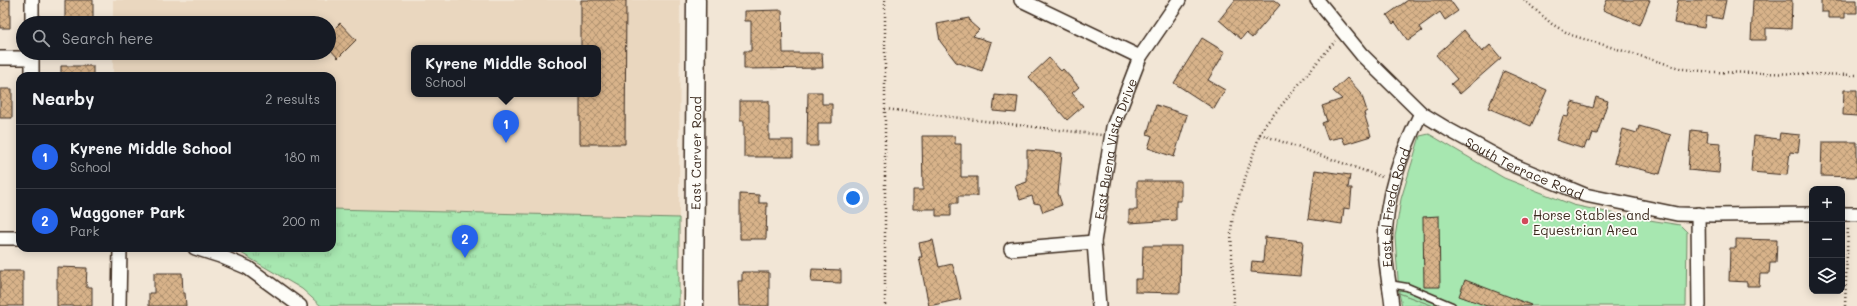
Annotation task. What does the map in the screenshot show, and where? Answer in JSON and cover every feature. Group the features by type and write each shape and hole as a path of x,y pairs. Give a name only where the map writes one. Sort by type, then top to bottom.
{"street":[{"path":"32,0 32,16"},
{"name":"East Carver Road","path":"694,306 696,0"},
{"path":"1022,0 1140,57"},
{"name":"East Buena Vista Drive","path":"1099,306 1094,242 1113,127 1140,57 1179,0"},
{"name":"South Terrace Road","path":"1318,0 1362,55 1421,113 1514,166 1585,195 1677,214 1809,214"},
{"path":"0,58 16,57"},
{"path":"32,60 32,72"},
{"name":"East el Freda Road","path":"1392,306 1385,245 1389,195 1403,150 1421,113"},
{"path":"1698,214 1699,306"},
{"path":"0,238 16,238"},
{"path":"1011,249 1094,242"},
{"path":"120,252 120,306"},
{"path":"208,252 248,268 300,306"}],"lane":[{"path":"1390,284 1406,287 1452,306"}],"path":[{"path":"885,0 885,306"},
{"path":"1524,0 1552,24 1571,35 1683,69 1712,72 1857,75"},
{"path":"1234,306 1231,232 1233,214 1260,134 1265,125 1343,32"},
{"path":"885,109 1096,133 1111,137"},
{"path":"1260,134 1394,181"},
{"path":"1845,306 1849,214"}],"shaded area":[{"path":"113,0 680,0 679,218 336,209 336,72 113,72 113,60 336,60 336,16 113,16"}],"green space":[{"name":"Horse Stables and Equestrian Area","path":"1429,134 1504,178 1573,205 1625,216 1680,225 1687,232 1686,306 1434,306 1399,293 1395,237 1401,199 1420,136"},
{"path":"336,209 679,218 679,306 321,306 302,289 241,253 336,252"},
{"path":"1399,293 1434,306 1402,306"}],"building":[{"path":"0,0 10,0 10,28 0,28"},
{"path":"65,0 93,0 93,16 65,16"},
{"path":"581,0 626,0 625,144 580,144 580,97 601,97 601,45 581,45"},
{"path":"1235,0 1274,0 1280,5 1252,38 1246,33 1241,39 1219,20"},
{"path":"1408,0 1450,0 1458,11 1445,20 1440,12 1419,27 1422,31 1408,41 1395,22 1393,24 1387,15"},
{"path":"1607,0 1650,0 1640,25 1603,10"},
{"path":"1678,0 1726,0 1722,19 1706,16 1704,28 1674,23"},
{"path":"1753,0 1792,0 1791,29 1766,28 1766,40 1751,40"},
{"path":"1821,0 1857,0 1857,13 1845,13 1845,18 1828,18 1828,12 1821,12"},
{"path":"782,10 783,53 822,53 823,68 744,69 744,51 751,51 751,21 745,21 745,11"},
{"path":"969,18 970,22 979,30 973,36 991,42 982,71 956,62 940,41 937,24"},
{"path":"340,23 356,40 338,58 336,56 336,27"},
{"path":"1464,30 1482,52 1490,45 1501,58 1460,94 1451,84 1457,79 1436,55"},
{"path":"1202,38 1225,52 1208,80 1225,90 1214,109 1174,83"},
{"path":"1049,58 1061,71 1063,69 1079,87 1072,93 1083,106 1067,120 1029,77"},
{"path":"61,66 93,66 93,72 61,72"},
{"path":"1504,71 1547,90 1531,126 1488,108"},
{"path":"1347,78 1361,93 1367,111 1364,113 1371,136 1345,144 1342,137 1328,140 1322,123 1327,121 1322,106 1342,99 1333,91"},
{"path":"0,89 12,89 12,118 0,118"},
{"path":"1844,90 1857,90 1857,116 1843,115"},
{"path":"808,92 822,92 822,104 832,104 832,123 818,123 818,146 807,146"},
{"path":"995,95 1018,97 1016,113 993,111"},
{"path":"1596,97 1608,101 1597,134 1593,133 1590,142 1587,141 1584,149 1556,140 1563,116 1568,117 1572,102 1593,108"},
{"path":"740,101 769,101 769,140 793,140 793,157 744,157 744,121 740,121"},
{"path":"1156,105 1187,115 1174,157 1148,148 1152,136 1147,134"},
{"path":"1639,126 1671,135 1660,174 1614,163 1623,129 1637,133"},
{"path":"1691,130 1708,132 1707,142 1721,143 1719,173 1688,170"},
{"path":"1780,133 1800,135 1798,153 1790,152 1787,175 1751,172 1754,136 1779,139"},
{"path":"922,136 955,136 955,144 961,144 961,177 977,177 977,196 958,196 958,203 951,203 951,216 936,216 936,209 913,209 913,190 923,190"},
{"path":"1822,142 1857,142 1857,177 1821,176"},
{"path":"1027,150 1062,153 1058,193 1062,205 1043,212 1040,204 1034,203 1032,196 1020,200 1015,186 1027,182"},
{"path":"1315,170 1350,175 1348,188 1352,188 1350,209 1344,208 1342,224 1308,219"},
{"path":"1137,181 1181,181 1181,201 1176,201 1176,220 1129,223 1129,210 1137,210"},
{"path":"740,194 759,195 759,203 767,203 766,239 740,239"},
{"path":"1439,216 1440,287 1424,287 1423,217"},
{"path":"1265,237 1303,241 1300,276 1251,272 1252,261 1263,262"},
{"path":"1736,239 1777,240 1776,263 1770,263 1769,274 1760,274 1759,286 1747,286 1747,282 1729,281 1730,248 1736,248"},
{"path":"933,240 939,267 952,264 961,299 929,306 919,257 922,257 919,243"},
{"path":"1143,246 1181,246 1180,293 1135,292 1135,279 1142,279"},
{"path":"57,267 87,268 86,287 92,287 92,306 57,306"},
{"path":"812,269 841,270 841,283 811,282"},
{"path":"0,271 23,271 23,306 0,306"},
{"path":"742,272 769,272 769,306 739,306 738,281 742,281"},
{"path":"154,273 182,273 183,293 185,293 186,306 149,306 149,293 154,293"},
{"path":"1465,280 1531,305 1487,306 1459,296"}],"place":[{"name":"Kyrene Middle School","path":"506,143"},
{"name":"Horse Stables and Equestrian Area","path":"1525,221"},
{"name":"Waggoner Park","path":"465,258"}]}
